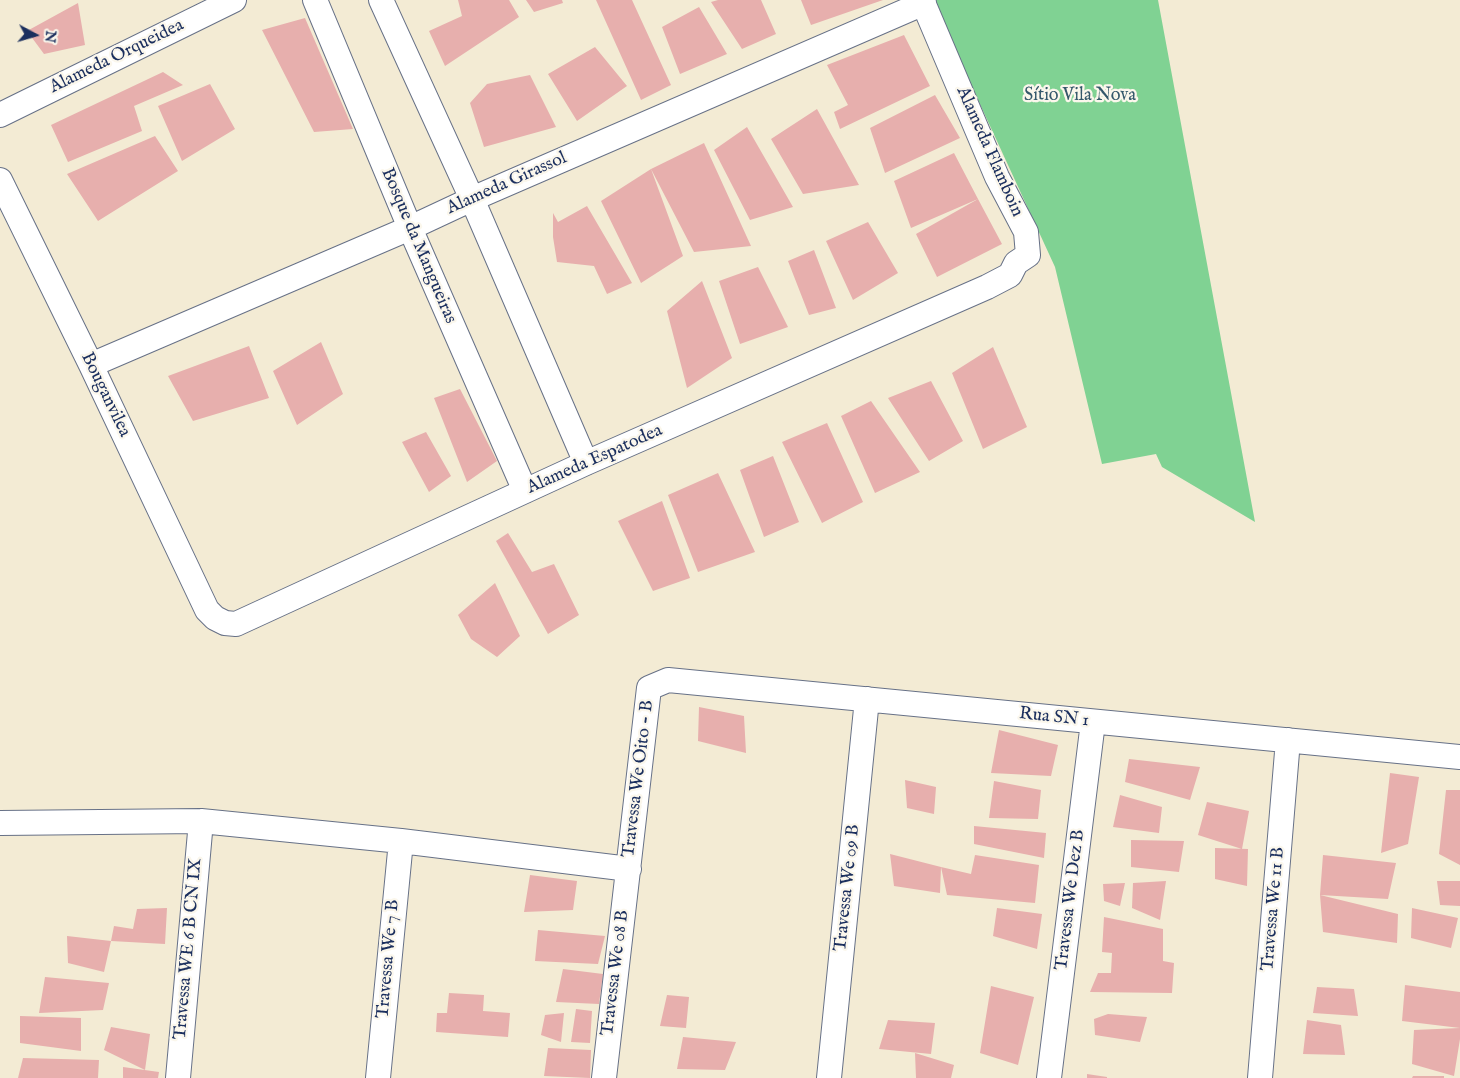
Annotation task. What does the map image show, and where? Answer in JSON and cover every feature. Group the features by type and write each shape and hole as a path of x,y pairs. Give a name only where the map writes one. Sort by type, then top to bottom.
{"street":[{"name":"Alameda Orqueidea","path":"0,115 234,0"},
{"name":"Bosque da Mangueiras","path":"315,0 410,228 525,491"},
{"path":"381,0 472,199 586,463"},
{"name":"Alameda Girassol","path":"91,365 410,228 923,1"},
{"name":"Alameda Flamboin","path":"923,1 997,176 1026,232 1028,255 1016,263 1010,275 987,287"},
{"name":"Bouganvilea","path":"0,180 91,365 207,610"},
{"name":"Alameda Espatodea","path":"207,610 215,618 225,623 236,624 586,463 987,287"},
{"name":"Rua SN 1","path":"649,688 668,680 677,680 1093,722 1181,728 1460,756"},
{"name":"Travessa We Oito - B","path":"629,869 649,688"},
{"name":"Travessa We 09 B","path":"829,1078 867,699"},
{"name":"Travessa We Dez B","path":"1050,1078 1093,722"},
{"name":"Travessa We 11 B","path":"1260,1078 1288,740"},
{"path":"0,823 201,820 401,841 629,869"},
{"name":"Travessa WE 6 B CN IX","path":"178,1078 201,820"},
{"name":"Travessa We 7 B","path":"378,1078 401,841"},
{"name":"Travessa We 08 B","path":"604,1078 629,869"}],"green space":[{"name":"Sítio Vila Nova","path":"932,0 1158,0 1255,522 1162,467 1156,454 1102,464 1055,267"}],"building":[{"path":"458,0 509,0 519,17 445,66 429,31 462,16"},
{"path":"526,0 562,0 563,3 534,12"},
{"path":"596,0 632,0 671,85 641,100"},
{"path":"718,0 761,0 776,34 742,49 711,2"},
{"path":"801,0 883,0 811,25"},
{"path":"78,3 85,45 44,54 27,31"},
{"path":"699,7 727,54 680,74 662,27"},
{"path":"305,18 353,129 314,132 262,30"},
{"path":"904,35 930,86 840,129 834,112 848,105 827,65"},
{"path":"595,47 627,86 577,121 548,74"},
{"path":"163,72 183,85 134,106 142,131 68,162 51,125"},
{"path":"530,75 556,127 484,147 470,103 487,84"},
{"path":"210,84 235,129 182,161 158,106"},
{"path":"935,95 960,138 885,173 870,128"},
{"path":"817,109 859,185 803,194 771,139"},
{"path":"747,127 793,207 750,220 714,150"},
{"path":"155,136 178,171 98,221 67,174"},
{"path":"704,143 751,246 694,252 651,169"},
{"path":"954,153 978,199 911,228 894,181"},
{"path":"651,169 683,256 641,283 601,201"},
{"path":"978,199 1002,244 937,277 916,234"},
{"path":"587,206 632,283 607,294 594,266 557,262 553,237 553,213 558,222"},
{"path":"868,222 898,273 853,300 826,241"},
{"path":"814,250 836,308 809,315 788,261"},
{"path":"758,267 788,327 740,344 719,281"},
{"path":"702,281 732,358 687,388 667,311"},
{"path":"321,342 343,394 297,425 273,371"},
{"path":"249,346 269,398 193,421 168,376"},
{"path":"993,347 1027,427 983,449 952,373"},
{"path":"931,381 963,441 929,461 888,398"},
{"path":"460,389 497,461 467,482 434,398"},
{"path":"871,401 920,472 875,493 841,416"},
{"path":"827,423 863,502 822,523 782,442"},
{"path":"426,432 451,476 429,492 402,442"},
{"path":"773,456 799,522 764,537 740,470"},
{"path":"718,473 755,552 698,572 668,495"},
{"path":"662,501 690,578 653,591 618,521"},
{"path":"508,533 532,572 554,564 579,615 548,634 496,541"},
{"path":"495,583 520,636 497,657 471,639 458,615"},
{"path":"699,707 744,716 746,753 698,741"},
{"path":"999,730 1058,745 1051,776 991,773"},
{"path":"1129,759 1200,767 1190,800 1125,782"},
{"path":"1390,773 1419,777 1408,844 1381,853"},
{"path":"905,780 936,787 934,814 907,808"},
{"path":"994,781 1041,790 1038,819 989,818"},
{"path":"1446,790 1460,790 1460,865 1439,854"},
{"path":"1120,795 1162,807 1159,833 1113,827"},
{"path":"1207,802 1249,811 1242,849 1198,835"},
{"path":"974,826 1046,833 1044,858 974,844"},
{"path":"1131,840 1184,841 1179,872 1131,867"},
{"path":"1215,848 1248,849 1247,886 1215,879"},
{"path":"890,854 941,867 940,893 894,886"},
{"path":"975,855 1039,865 1035,903 947,895 941,867 971,874"},
{"path":"1323,855 1396,863 1388,899 1320,895"},
{"path":"530,875 577,881 573,910 524,912"},
{"path":"1166,881 1160,920 1132,908 1133,883"},
{"path":"1437,881 1460,881 1460,906 1440,905"},
{"path":"1125,883 1120,906 1104,901 1103,884"},
{"path":"1320,895 1398,914 1397,943 1323,932"},
{"path":"167,908 165,944 111,941 114,926 133,929 137,909"},
{"path":"997,908 1042,914 1037,949 993,936"},
{"path":"1412,908 1458,918 1451,948 1411,938"},
{"path":"1104,917 1163,929 1163,961 1174,963 1172,993 1090,992 1098,973 1111,973 1112,953 1102,952"},
{"path":"538,930 605,936 598,964 535,961"},
{"path":"67,936 111,941 104,972 68,963"},
{"path":"563,969 603,974 599,1004 556,1002"},
{"path":"45,977 109,983 103,1010 39,1013"},
{"path":"1405,985 1460,992 1460,1028 1402,1021"},
{"path":"991,986 1034,997 1018,1065 980,1053"},
{"path":"1317,987 1354,989 1358,1016 1313,1013"},
{"path":"449,993 484,995 483,1011 510,1013 508,1037 436,1032 437,1013 447,1013"},
{"path":"667,995 689,997 686,1028 660,1026"},
{"path":"576,1009 592,1011 590,1043 571,1042"},
{"path":"564,1013 561,1042 541,1035 545,1015"},
{"path":"1108,1014 1147,1017 1140,1042 1095,1035 1094,1019"},
{"path":"20,1016 81,1018 81,1051 20,1043"},
{"path":"888,1020 935,1023 931,1054 879,1049"},
{"path":"1307,1020 1341,1025 1345,1055 1303,1054"},
{"path":"111,1027 150,1034 145,1070 104,1050"},
{"path":"1460,1028 1454,1076 1412,1064 1414,1030"},
{"path":"683,1037 736,1042 725,1070 677,1069"},
{"path":"548,1048 591,1050 590,1078 544,1076"},
{"path":"915,1053 954,1065 951,1078 916,1078"},
{"path":"23,1058 99,1060 98,1078 18,1078"},
{"path":"123,1067 159,1072 158,1078 123,1078"},
{"path":"1087,1074 1107,1077 1107,1078 1087,1078"},
{"path":"1413,1076 1444,1076 1444,1078 1412,1078"}]}
